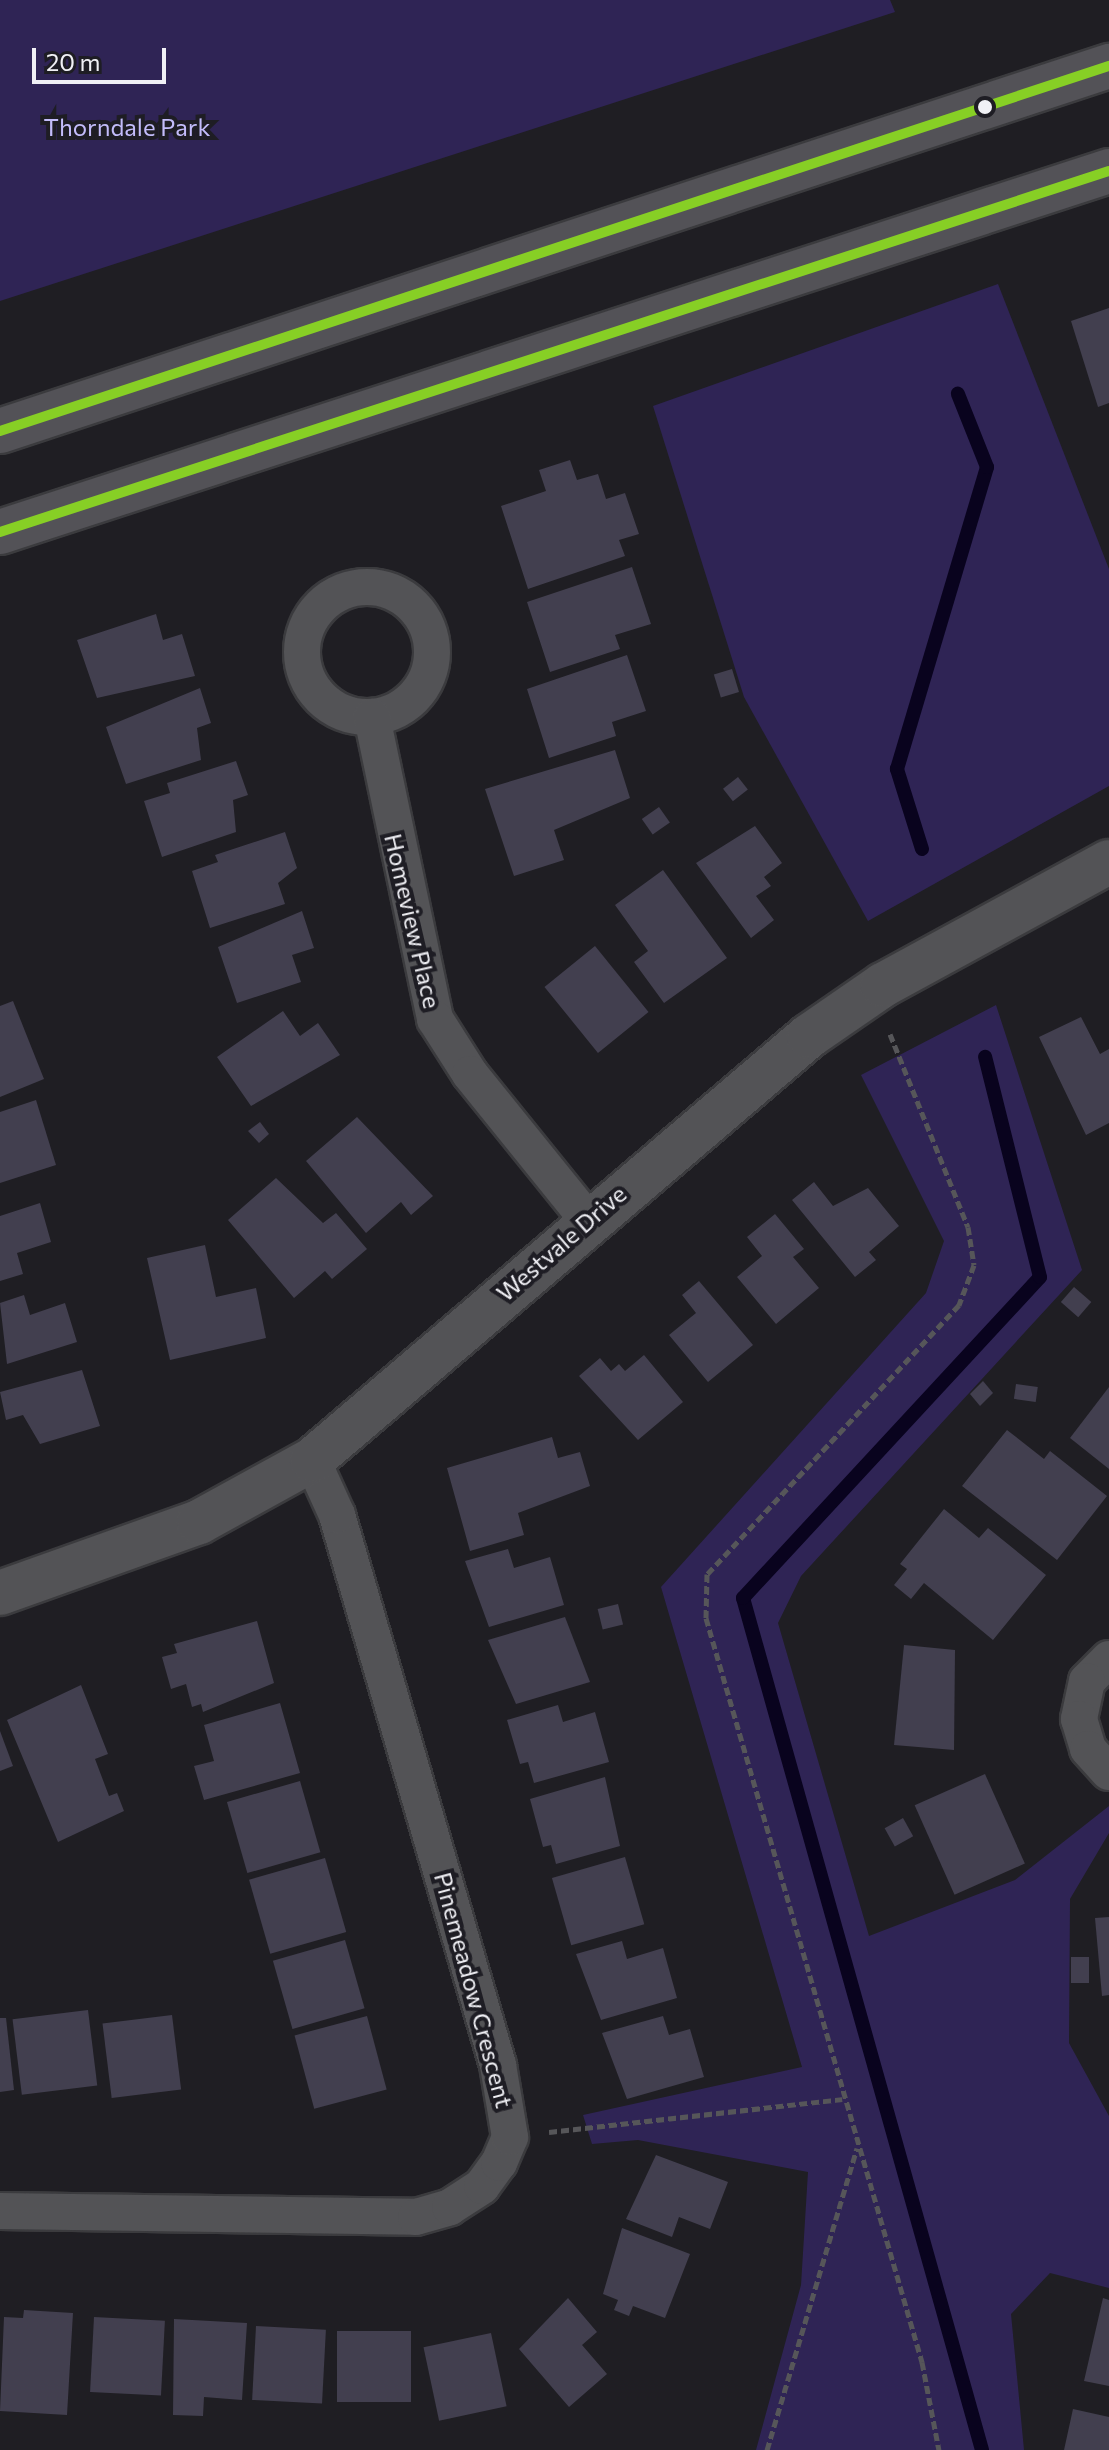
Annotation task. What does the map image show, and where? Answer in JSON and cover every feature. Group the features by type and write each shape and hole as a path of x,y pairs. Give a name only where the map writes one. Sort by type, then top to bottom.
{"main road":[{"path":"0,431 1109,66"},
{"path":"0,532 1109,171"}],"street":[{"name":"Homeview Place","path":"372,717 416,954 435,1019 470,1074 587,1219"},
{"name":"Westvale Drive","path":"0,1593 199,1522 312,1460 587,1219 809,1036 883,985 1109,862"},
{"name":"Pinemeadow Crescent","path":"0,2211 416,2217 482,2186 510,2137 498,2065 458,1928 337,1515 312,1460"},
{"path":"1109,1659 1087,1681 1079,1719 1088,1749 1109,1772"}],"path":[{"path":"883,985 892,1051 968,1227 974,1265 959,1305 707,1574 706,1618 842,2099 922,2362 939,2450"},
{"path":"510,2137 842,2099"},
{"path":"767,2450 857,2147"}],"green space":[{"name":"Thorndale Park","path":"0,0 890,0 895,12 0,301"},
{"path":"998,284 1109,569 1109,786 868,921 744,697 653,406"},
{"path":"996,1005 1082,1270 801,1576 778,1623 869,1936 1015,1880 1109,1806 1109,1833 1070,1899 1069,2043 1109,2116 1109,2288 1050,2273 1011,2314 1024,2450 756,2450 801,2285 808,2172 638,2140 592,2144 583,2115 802,2067 661,1587 926,1293 944,1241 861,1075"}],"building":[{"path":"1109,308 1109,403 1098,407 1071,321"},
{"path":"570,460 577,480 598,474 606,499 625,493 639,534 619,540 625,556 528,589 501,506 546,491 539,470"},
{"path":"632,567 651,624 615,635 620,649 550,672 527,602"},
{"path":"156,614 163,640 182,634 195,676 97,698 77,640"},
{"path":"627,655 646,711 612,722 616,736 549,758 527,689"},
{"path":"732,669 739,692 721,698 714,675"},
{"path":"200,688 211,723 197,728 201,760 126,784 106,727"},
{"path":"615,750 630,798 554,830 564,860 514,876 485,789"},
{"path":"236,761 248,795 233,800 236,832 162,857 144,801 170,793 167,783"},
{"path":"738,777 748,790 733,801 723,789"},
{"path":"659,807 670,823 653,835 642,819"},
{"path":"755,826 782,863 764,877 771,886 756,896 774,920 751,938 696,863"},
{"path":"285,832 297,868 278,883 285,904 210,928 192,871 218,862 215,855"},
{"path":"663,870 727,958 664,1003 634,962 648,951 615,905"},
{"path":"302,911 314,948 292,955 301,982 237,1003 218,947"},
{"path":"595,946 648,1012 598,1053 544,987"},
{"path":"13,1001 44,1079 0,1097 0,1006"},
{"path":"283,1011 300,1036 318,1023 340,1055 251,1106 217,1057"},
{"path":"1081,1017 1100,1054 1109,1049 1109,1123 1086,1135 1039,1037"},
{"path":"36,1100 56,1165 0,1183 0,1112"},
{"path":"357,1117 433,1196 411,1215 401,1202 366,1233 306,1161"},
{"path":"260,1122 269,1134 259,1143 248,1131"},
{"path":"276,1178 323,1223 336,1213 367,1249 332,1279 325,1271 294,1298 228,1220"},
{"path":"814,1182 833,1206 868,1188 899,1226 869,1252 876,1260 855,1277 792,1200"},
{"path":"40,1203 51,1242 17,1253 23,1274 0,1281 0,1216"},
{"path":"775,1214 804,1249 793,1257 819,1288 776,1324 737,1277 762,1256 747,1237"},
{"path":"205,1245 216,1297 256,1288 266,1338 170,1360 147,1258"},
{"path":"699,1281 753,1345 708,1382 669,1335 696,1313 682,1295"},
{"path":"1074,1287 1091,1302 1078,1317 1061,1302"},
{"path":"24,1295 30,1315 65,1303 77,1342 7,1364 0,1303"},
{"path":"644,1355 683,1402 638,1440 579,1376 600,1358 611,1371 619,1364 625,1371"},
{"path":"82,1370 100,1426 40,1444 23,1415 6,1420 0,1392"},
{"path":"983,1381 993,1393 980,1406 970,1394"},
{"path":"1016,1384 1038,1387 1036,1402 1014,1399"},
{"path":"1109,1387 1109,1469 1070,1438"},
{"path":"1007,1430 1044,1459 1050,1451 1107,1496 1057,1560 962,1486"},
{"path":"552,1437 558,1458 580,1452 590,1486 518,1513 524,1535 470,1551 447,1468"},
{"path":"944,1509 979,1538 988,1528 1046,1575 993,1640 924,1583 911,1599 894,1585 907,1569 900,1564"},
{"path":"508,1549 514,1568 550,1557 564,1605 489,1627 465,1561"},
{"path":"618,1604 623,1624 603,1629 598,1609"},
{"path":"565,1617 590,1682 516,1704 488,1640"},
{"path":"257,1621 274,1683 203,1712 201,1704 192,1707 186,1684 171,1689 162,1657 177,1653 174,1644"},
{"path":"904,1645 955,1650 954,1750 894,1745"},
{"path":"81,1685 108,1754 95,1759 109,1796 117,1793 124,1811 58,1842 7,1720"},
{"path":"280,1703 300,1773 204,1800 194,1766 214,1761 204,1725"},
{"path":"558,1705 563,1722 595,1712 609,1762 534,1783 528,1762 520,1764 507,1720"},
{"path":"0,1731 13,1766 0,1771"},
{"path":"985,1774 1025,1864 955,1895 915,1805"},
{"path":"605,1777 620,1846 556,1864 551,1845 543,1847 530,1799"},
{"path":"300,1781 320,1852 247,1873 227,1802"},
{"path":"903,1818 913,1836 895,1847 885,1828"},
{"path":"625,1857 644,1924 571,1945 552,1878"},
{"path":"325,1858 346,1932 270,1954 249,1880"},
{"path":"1109,1917 1109,1995 1102,1996 1095,1918"},
{"path":"345,1940 365,2008 292,2029 273,1961"},
{"path":"622,1941 627,1959 663,1948 677,1998 601,2020 576,1954"},
{"path":"1071,1957 1089,1957 1089,1983 1071,1983"},
{"path":"88,2010 97,2085 22,2095 13,2019"},
{"path":"172,2015 181,2089 112,2098 103,2024"},
{"path":"367,2016 387,2089 314,2109 295,2035"},
{"path":"663,2016 669,2035 690,2029 704,2077 627,2099 602,2033"},
{"path":"0,2018 6,2018 14,2090 0,2092"},
{"path":"656,2155 728,2182 710,2229 679,2217 672,2237 626,2219"},
{"path":"622,2228 690,2254 665,2318 633,2306 629,2316 614,2310 618,2300 603,2294"},
{"path":"568,2298 597,2332 582,2345 607,2374 569,2407 519,2349"},
{"path":"1103,2298 1109,2300 1109,2386 1084,2381"},
{"path":"24,2310 73,2313 67,2415 0,2411 4,2317 23,2318"},
{"path":"94,2317 165,2321 161,2396 90,2392"},
{"path":"174,2319 247,2323 242,2400 204,2397 203,2416 173,2415"},
{"path":"256,2326 326,2330 322,2404 252,2400"},
{"path":"337,2331 411,2331 411,2402 337,2402"},
{"path":"491,2333 507,2406 439,2421 424,2347"},
{"path":"1073,2409 1109,2417 1109,2450 1064,2450"}],"waterway":[{"path":"922,849 897,769 987,467 958,394"},
{"path":"982,2450 743,1598 1040,1277 985,1057"}],"transit line":[{"path":"0,431 1109,66"},
{"path":"0,532 1109,171"}]}
